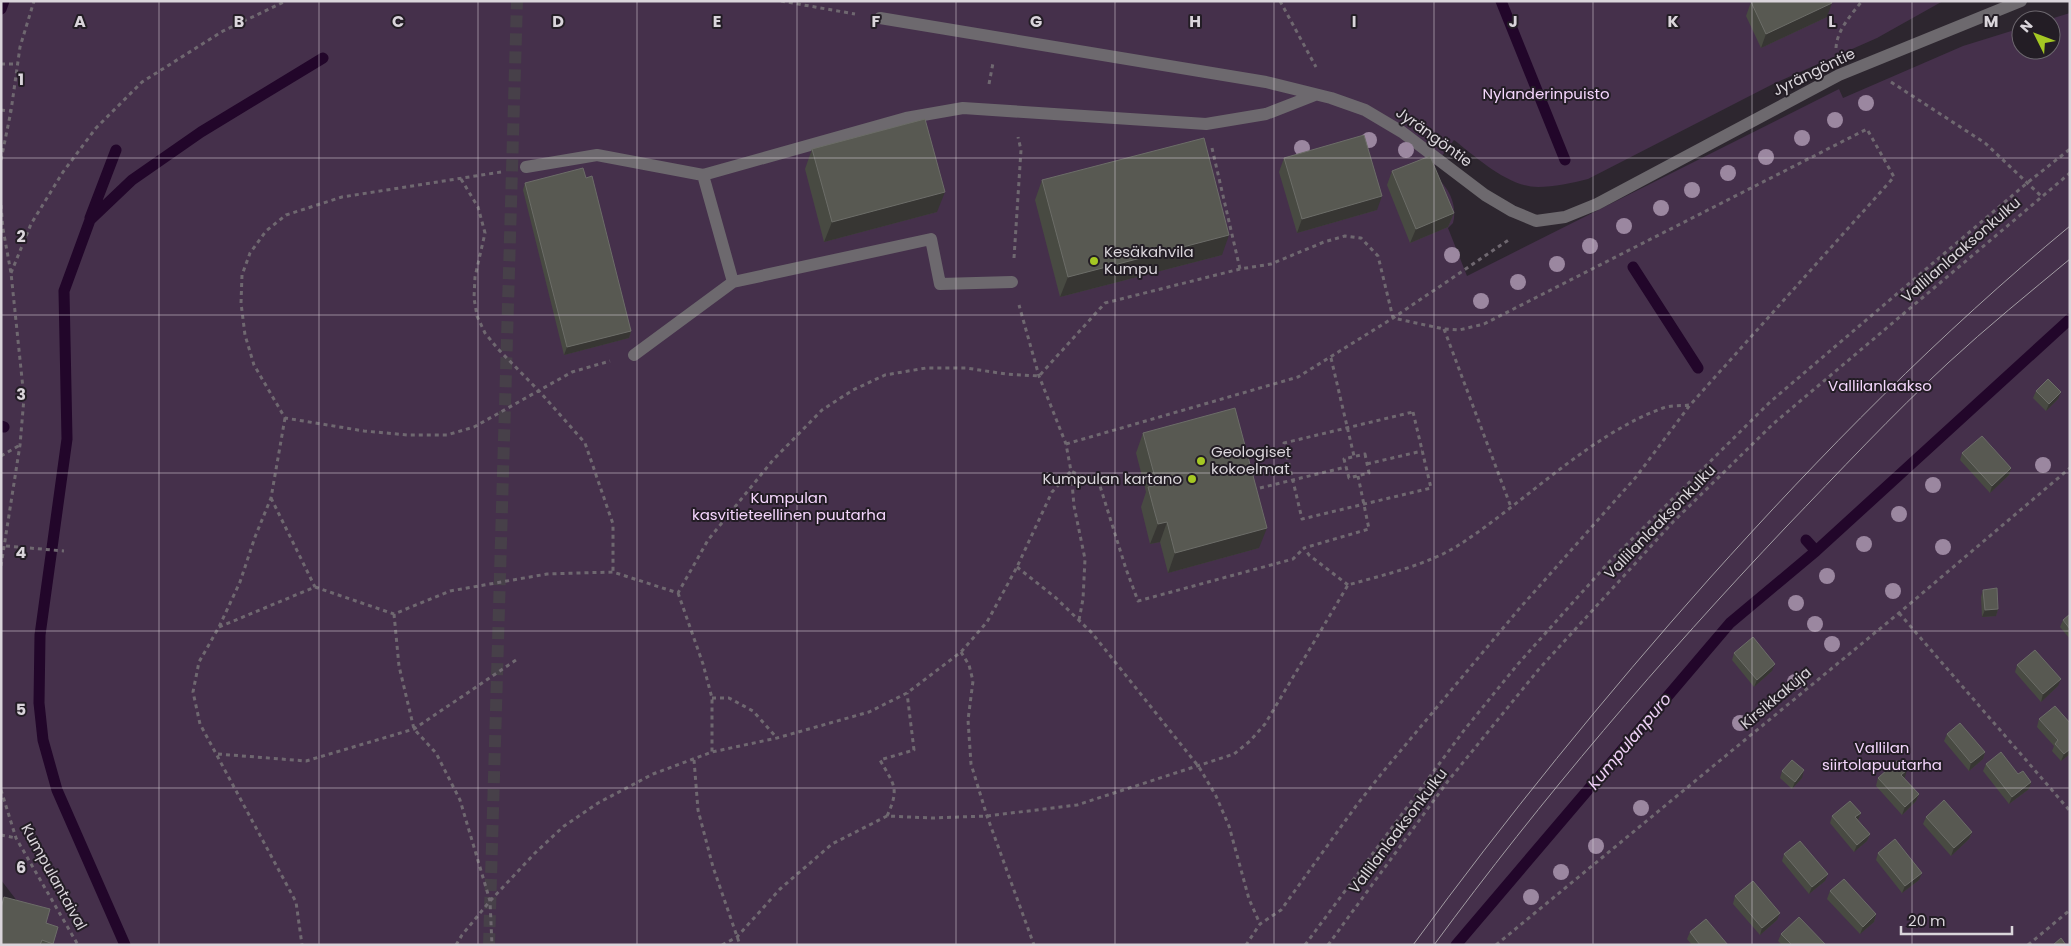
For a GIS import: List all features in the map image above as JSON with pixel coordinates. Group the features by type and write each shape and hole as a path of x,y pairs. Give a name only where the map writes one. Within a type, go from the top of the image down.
{"street":[{"name":"Jyrängöntie","path":"880,18 1266,82 1330,98 1364,110 1402,132 1485,195 1512,211 1536,221 1565,217 1597,204 1839,75 2021,1"},
{"path":"526,167 598,155 703,175 906,118 963,108 1206,124 1266,114 1315,95"},
{"path":"703,175 733,282"},
{"path":"634,354 733,282 931,239 940,284 1012,282"}],"path":[{"path":"1,160 11,110 20,47 34,1"},
{"path":"11,273 31,224 63,172 96,128 142,82 223,32 286,1"},
{"path":"781,1 880,18"},
{"path":"1280,1 1304,42 1330,98"},
{"path":"1836,54 1837,39 1849,17 1862,1"},
{"path":"1,64 18,64"},
{"path":"1864,66 1939,111 1985,143 2041,196"},
{"path":"1,110 11,110"},
{"path":"1206,124 1240,269"},
{"path":"1246,945 1260,924 1281,910 1382,773 1519,609 1636,477 1690,405 1894,177 1867,129 1484,324 1459,330 1444,329 1393,318"},
{"path":"1305,945 1465,729 1518,664 1609,562 1770,402 2027,183 2070,149"},
{"path":"302,945 296,902 200,724 193,692 199,662 219,627 240,582 255,537 271,498 285,418 254,365 245,335 241,303 242,275 250,253 266,231 286,215 342,198 461,180 526,167"},
{"name":"Vallilanlaaksonkulku","path":"1328,945 1448,782 1533,677 1673,522 1773,424 2070,173"},
{"path":"461,180 478,207 485,233 475,277 474,298 478,316 486,333 498,349 539,391 585,443 613,524 613,572"},
{"path":"1,205 2,229 11,273 24,398 20,445 6,546 1,566"},
{"path":"1079,620 1083,599 1085,559 1074,506 1071,471 1066,444 1298,377 1393,318 1536,221"},
{"path":"712,752 712,698 703,664 678,593 708,540 773,460 822,410 853,390 886,375 926,368 966,368 1006,374 1039,376 1105,303 1240,269 1271,264 1324,242 1345,236 1361,238 1378,256 1393,318"},
{"path":"1444,329 1511,507"},
{"path":"285,418 364,431 408,435 447,435 474,427 572,372 634,354"},
{"path":"1331,358 1354,456"},
{"path":"722,945 736,937 780,889 832,844 887,816 932,818 987,816 1077,805 1199,767 1234,754 1250,741 1265,724 1348,585 1442,555 1469,538 1599,443 1631,423 1665,407 1690,405"},
{"path":"1413,412 1422,450 1431,488 1302,519 1284,443 1413,412"},
{"path":"1,456 20,445"},
{"path":"1367,464 1422,450"},
{"path":"1365,454 1367,464 1369,473 1349,478 1344,459 1365,454"},
{"path":"1260,488 1346,467"},
{"name":"Kirsikkakuja","path":"1496,945 1899,613 2070,468"},
{"path":"1071,471 1100,486 1126,569 1138,600 1293,559 1304,548 1369,529 1358,476"},
{"path":"456,945 490,901 535,853 557,833 598,803 653,774 712,752 777,738 869,712 907,693 961,652 987,622 1017,567 1052,492 1071,471"},
{"path":"271,498 315,587"},
{"path":"6,546 64,551"},
{"path":"1304,548 1309,555 1348,585"},
{"path":"1017,567 1056,598 1092,633 1199,767 1216,796 1229,826 1249,899 1260,924"},
{"path":"219,627 315,587 394,614 450,590 547,574 613,572 678,593"},
{"path":"1899,613 2070,811"},
{"path":"394,614 399,666 414,729 436,753 460,800 490,901 492,945"},
{"path":"961,652 969,665 973,681 968,720 971,764 987,816 1034,945"},
{"path":"217,754 306,761 414,729 520,658"},
{"path":"887,816 894,800 894,786 880,760 914,750 907,693"},
{"path":"712,698 729,698 753,711 777,738"},
{"path":"694,760 698,810 712,868 740,945"},
{"name":"Kumpulantaival","path":"1,790 16,838 78,945"},
{"path":"1,835 16,838"},
{"path":"2028,945 2070,910"}],"green space":[{"name":"Kumpulan kasvitieteellinen puutarha","path":"1,1 1943,1 1877,38 1773,84 1588,179 1550,186 1527,186 1504,177 1454,140 1435,165 1426,169 1439,179 1452,199 1454,207 1453,223 1448,228 1467,276 1839,89 1843,98 1963,46 2011,31 2011,60 2061,60 2061,16 2070,13 2070,945 51,945 1,880"}],"building":[{"path":"1831,1 1832,3 1766,34 1751,2"},
{"path":"925,119 945,192 832,222 812,149"},
{"path":"1364,135 1382,196 1302,219 1284,158"},
{"path":"1204,138 1229,235 1068,277 1042,180"},
{"path":"1430,156 1454,213 1416,229 1392,171"},
{"path":"583,168 586,178 592,176 631,331 567,347 525,183"},
{"path":"2048,379 2061,392 2049,404 2036,391"},
{"name":"Kumpulan kartano","path":"1235,408 1267,528 1175,553 1167,522 1158,524 1153,506 1148,487 1157,485 1143,433"},
{"path":"1982,436 2011,468 1992,486 1962,453"},
{"path":"1997,588 1998,609 1985,610 1983,590"},
{"path":"2070,614 2070,629 2063,620"},
{"path":"1753,637 1775,664 1757,680 1734,653"},
{"path":"2035,650 2061,679 2043,694 2017,665"},
{"path":"2055,706 2070,723 2070,749 2064,754 2055,744 2058,740 2039,719"},
{"path":"1960,723 1985,752 1971,763 1947,734"},
{"path":"2001,752 2018,774 2023,771 2031,782 2012,797 1986,764"},
{"path":"1792,760 1804,770 1795,782 1782,771"},
{"path":"1898,760 1907,770 1901,775 1919,794 1905,807 1878,778"},
{"path":"1944,800 1972,832 1954,848 1926,817"},
{"path":"1850,801 1861,813 1855,817 1870,834 1857,845 1832,816"},
{"path":"1895,839 1922,873 1905,886 1878,853"},
{"path":"1800,841 1828,874 1812,887 1784,854"},
{"path":"1844,879 1876,914 1863,927 1830,891"},
{"path":"1753,881 1780,913 1762,928 1735,896"},
{"path":"4,897 50,909 46,923 58,927 53,944 42,940 40,945 1,945 1,908"},
{"path":"1799,917 1826,945 1792,945 1781,934"},
{"path":"1706,919 1728,945 1700,945 1690,932"},
{"path":"2061,938 2066,945 2053,945"}],"waterway":[{"path":"1,9 4,1"},
{"path":"1501,1 1565,160"},
{"path":"125,945 57,790 43,740 39,703 40,635 67,439 64,291 90,220 132,180 201,132 323,58"},
{"path":"90,218 116,150"},
{"path":"1633,267 1698,368"},
{"name":"Kumpulanpuro","path":"1456,945 1730,623 1816,551 2070,319"},
{"path":"1806,540 1816,551"}],"tunnel":[{"path":"489,945 517,1"}],"tram line":[{"path":"1413,945 1520,804 1594,713 1709,579 1838,440 1974,309 2070,226"},
{"path":"1434,945 1560,783 1693,627 1739,577 1886,423 1927,383 1978,336 2070,259"}],"place":[{"name":"Kesäkahvila Kumpu","path":"1094,261"},
{"name":"Geologiset kokoelmat","path":"1201,461"},
{"name":"Kumpulan kartano","path":"1192,479"}],"park label":[{"name":"Nylanderinpuisto","path":"1546,94"},
{"name":"Vallilanlaakso","path":"1880,386"},
{"name":"Vallilan siirtolapuutarha","path":"1882,756"}]}
